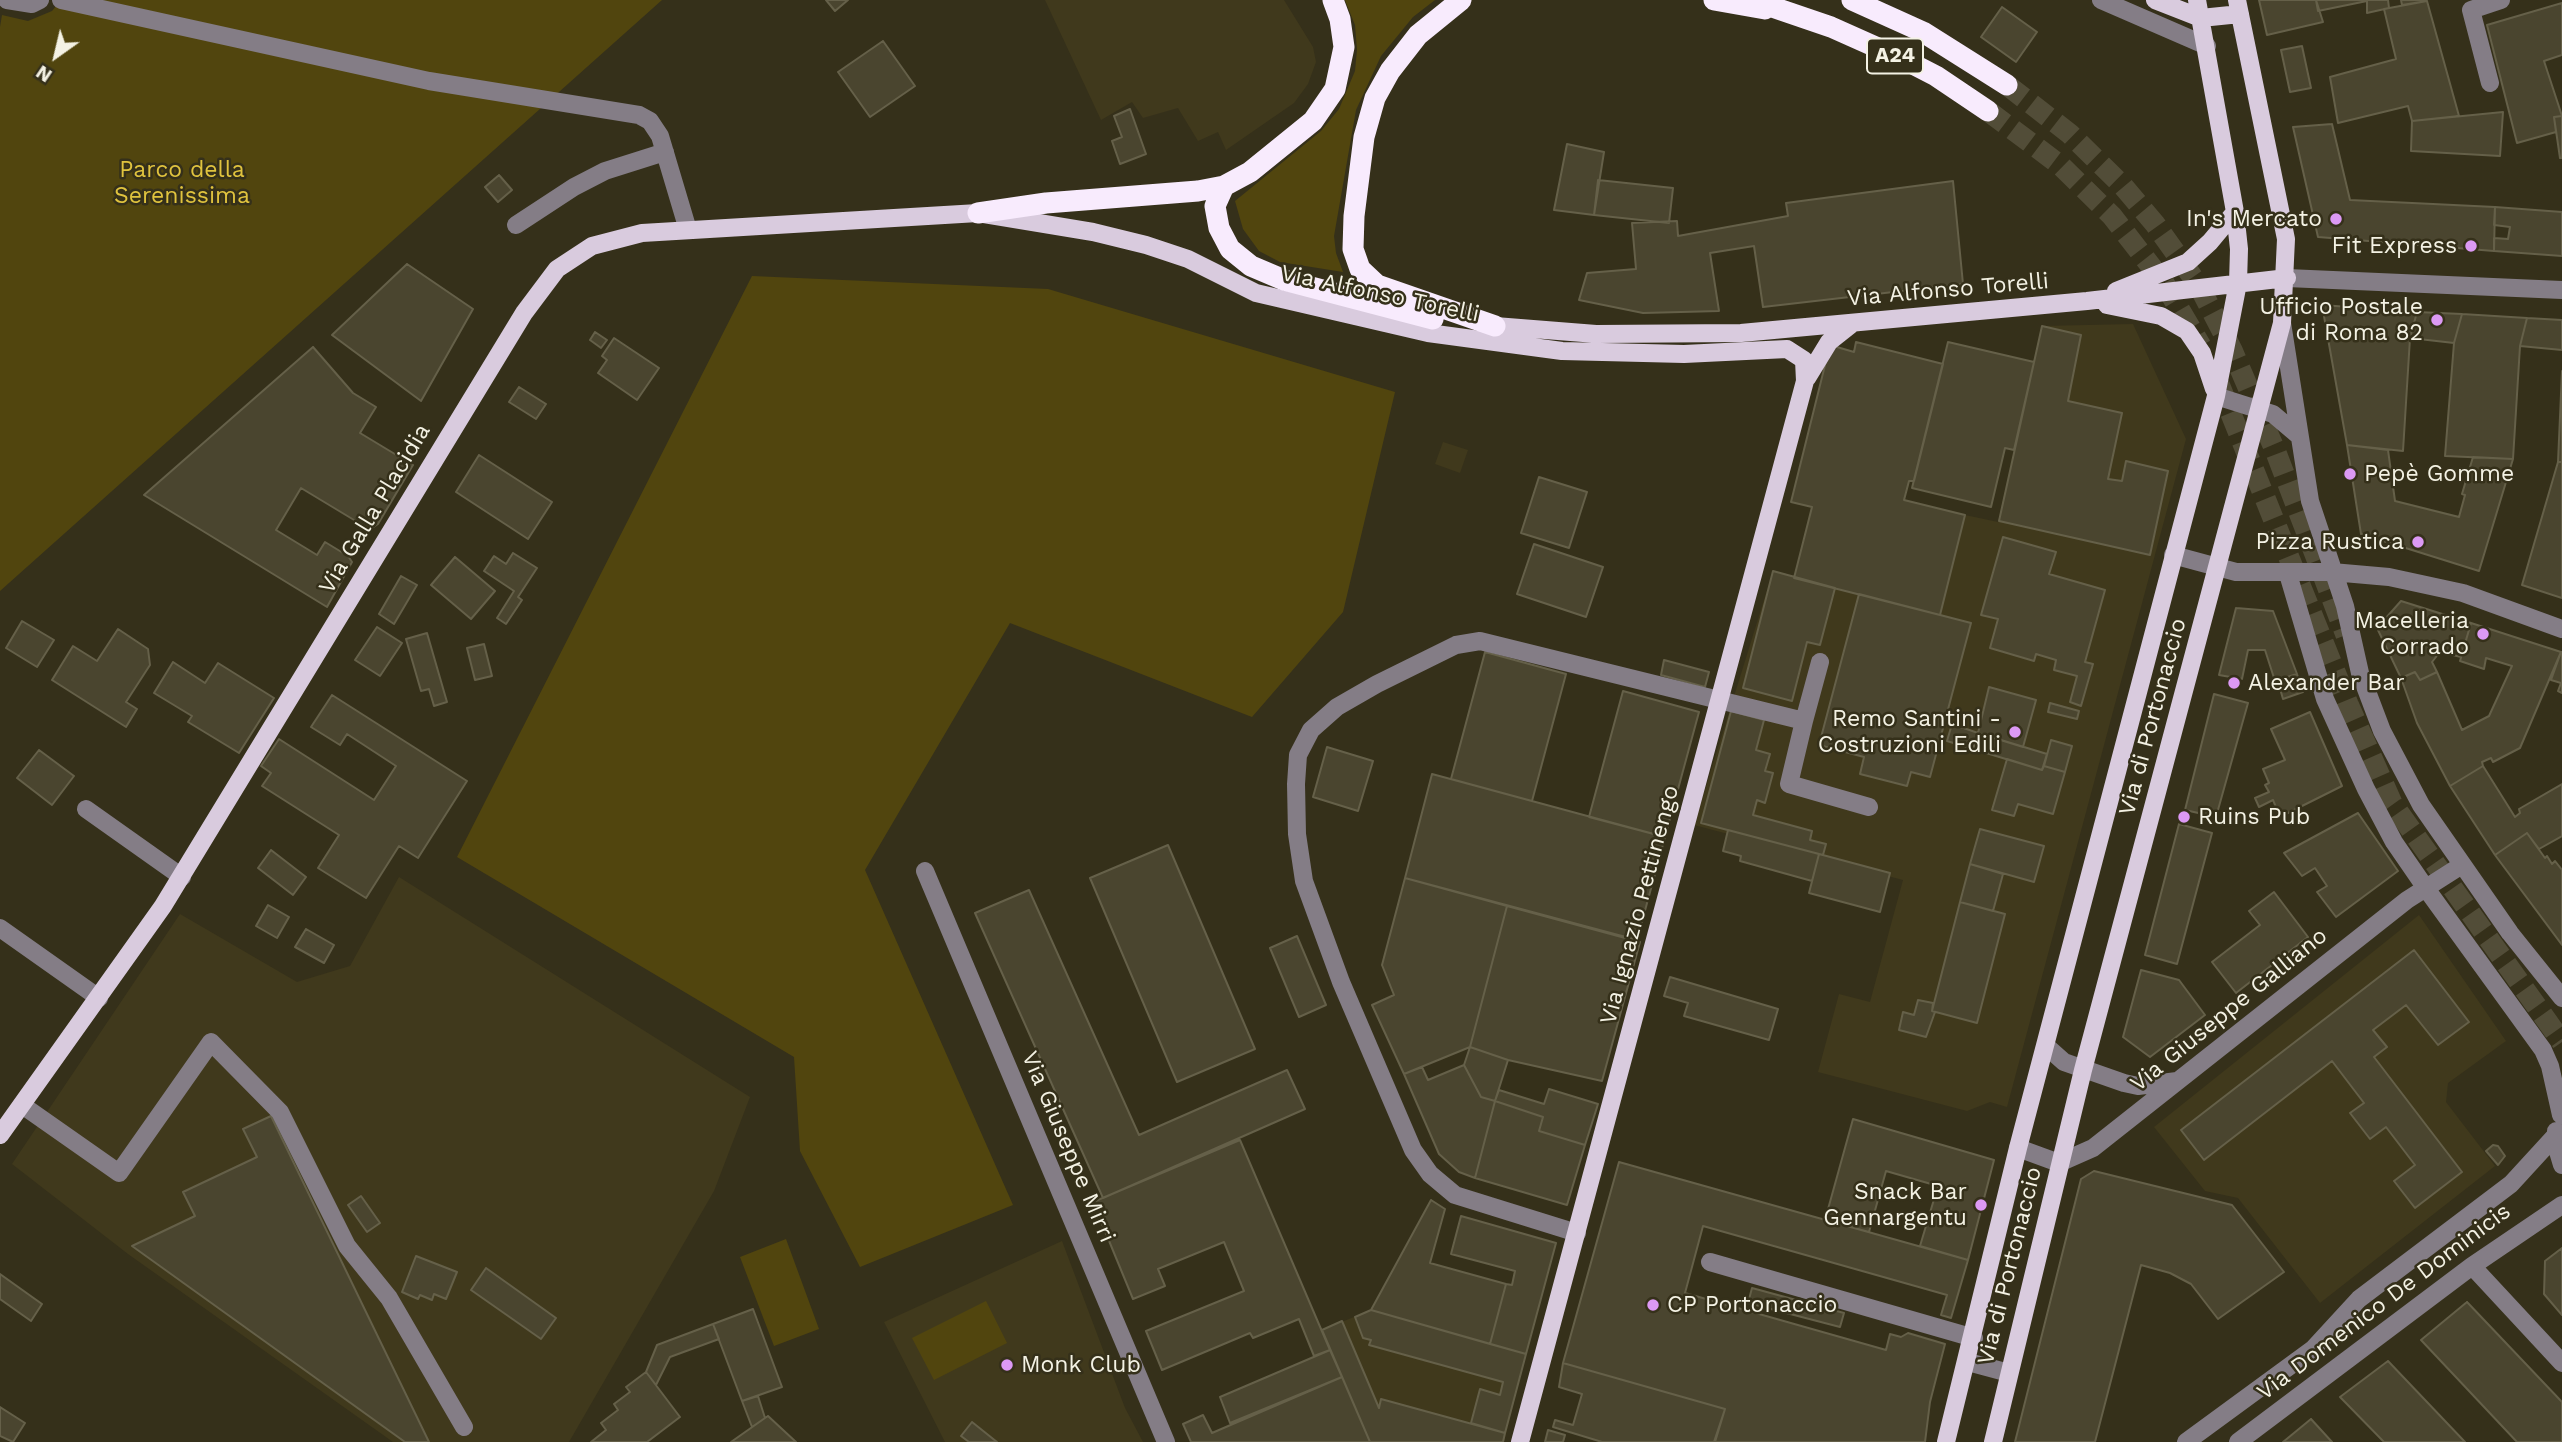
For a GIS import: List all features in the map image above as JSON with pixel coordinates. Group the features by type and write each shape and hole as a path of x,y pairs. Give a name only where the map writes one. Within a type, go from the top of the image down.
{"highway":[{"path":"978,213 1046,203 1153,197 1224,186 1250,172 1301,131 1329,100 1340,76 1344,55 1343,33 1333,0"},
{"path":"1461,0 1418,35 1390,71 1375,98 1363,148 1353,216 1353,249 1360,269 1377,285 1495,326"},
{"path":"1714,0 1795,13"},
{"name":"A24","path":"1752,0 1795,13 1905,60 1936,76 1988,111"},
{"name":"A24","path":"1853,0 1930,36 2007,85"},
{"path":"1224,186 1215,206 1223,239 1241,258 1267,274 1389,309 1438,320 1495,326"}],"main road":[{"path":"2155,0 2201,18 2238,7"},
{"name":"Via di Portonaccio","path":"1946,1442 1974,1338 2018,1148 2216,396 2238,283 2239,249 2235,212 2197,0"},
{"name":"Via di Portonaccio","path":"1993,1442 2083,1070 2282,323 2287,278 2286,239 2238,7"},
{"path":"2087,301 2180,266 2210,242 2235,212"},
{"name":"Via Alfonso Torelli","path":"978,213 1049,223 1146,245 1188,259 1256,293 1428,333 1562,351 1684,354 1784,349 1796,353 1804,360 1805,381"},
{"name":"Via Galla Placidia","path":"0,1135 182,877 449,434 547,280 578,253 610,239 642,233 978,213"},
{"name":"Via Alfonso Torelli","path":"1495,326 1585,334 1656,336 1741,333 2087,301 2287,278"},
{"path":"2087,301 2142,311 2174,321 2196,342 2216,396"},
{"name":"Via Ignazio Pettinengo","path":"1520,1442 1805,381 1829,342 1853,323"}],"street":[{"path":"11,1 32,4 40,0"},
{"path":"61,0 429,81 626,111 650,121 660,136 688,230"},
{"path":"2101,0 2207,46"},
{"path":"2490,83 2471,10 2501,0"},
{"path":"516,225 574,187 605,171 665,152"},
{"path":"2287,278 2562,290"},
{"path":"2282,323 2310,501 2345,606 2360,673 2382,731 2411,789 2462,865 2562,998"},
{"path":"2216,396 2273,414 2299,436"},
{"path":"2173,555 2218,568 2389,577 2463,593 2562,629"},
{"path":"2288,573 2320,685 2337,729 2389,832 2425,887 2543,1050 2550,1066 2561,1113 2555,1136 2562,1164"},
{"path":"1577,1233 1455,1195 1430,1174 1413,1150 1341,982 1304,881 1297,834 1298,755 1311,730 1337,707 1445,650 1480,641 1804,721"},
{"path":"1820,662 1789,784 1869,807"},
{"path":"86,810 182,877"},
{"name":"Via Giuseppe Galliano","path":"2059,1163 2103,1141 2425,887 2462,865"},
{"name":"Via Giuseppe Mirri","path":"925,871 1166,1442"},
{"path":"0,928 99,998"},
{"path":"22,1105 119,1173 211,1042 280,1112 347,1246 389,1298 464,1427"},
{"path":"2046,1046 2054,1056 2083,1070 2138,1086 2177,1081"},
{"name":"Via Domenico De Dominicis","path":"2186,1442 2313,1349 2358,1299 2511,1184 2555,1136"},
{"path":"2018,1148 2059,1163"},
{"name":"Via Domenico De Dominicis","path":"2238,1442 2472,1266 2562,1205"},
{"path":"1710,1262 1974,1338"},
{"path":"2472,1266 2562,1363"},
{"path":"1968,1362 2009,1373"}],"shaded area":[{"path":"1045,0 1284,0 1313,47 1316,62 1308,84 1294,103 1226,150 1218,132 1198,141 1178,108 1143,118 1132,102 1101,120"},
{"path":"2133,324 2186,439 2007,1107 1990,1102 1967,1111 1818,1072 1839,994 1870,1002 1903,880 1694,825 1773,571 1940,615 1965,515 1998,522 2042,326"},
{"path":"1443,442 1468,450 1460,473 1435,464"},
{"path":"399,877 750,1097 714,1191 569,1442 393,1442 128,1254 12,1164 180,914 297,982 350,966"},
{"path":"2419,915 2506,1041 2448,1083 2446,1102 2495,1166 2320,1303 2238,1198 2205,1191 2154,1127"},
{"name":"Monk Club","path":"1062,1241 1125,1408 1143,1442 945,1442 884,1322"},
{"path":"1371,1310 1526,1354 1504,1442 1370,1442 1322,1330"}],"green space":[{"name":"Parco della Serenissima","path":"61,0 662,0 0,591 0,27 2,15 28,21 52,11"},
{"path":"1345,0 1435,0 1413,17 1381,56 1356,110 1334,236 1336,253 1343,272 1280,262 1259,251 1243,229 1235,201 1321,131 1339,109 1355,71 1357,50 1355,25"},
{"path":"752,276 1048,289 1395,392 1343,612 1252,717 1010,623 865,870 1013,1205 860,1267 800,1151 794,1057 457,857"},
{"path":"786,1239 819,1329 774,1346 740,1257"},
{"path":"986,1301 1007,1343 934,1380 912,1338"}],"building":[{"path":"826,0 848,0 835,11"},
{"path":"2259,0 2316,0 2323,22 2267,35"},
{"path":"2316,0 2367,0 2367,1 2318,11"},
{"path":"2367,0 2388,0 2389,8 2367,13"},
{"path":"2401,0 2426,0 2427,1 2402,5"},
{"path":"2427,1 2459,116 2412,121 2408,106 2338,123 2330,77 2396,59 2384,9"},
{"path":"2562,3 2562,55 2544,61 2562,116 2554,117 2556,132 2517,143 2487,25"},
{"path":"2002,7 2037,32 2016,62 1981,37"},
{"path":"883,41 915,86 870,117 838,72"},
{"path":"2302,46 2311,88 2290,92 2281,50"},
{"path":"1130,109 1146,154 1120,164 1112,141 1122,137 1114,116"},
{"path":"2503,112 2500,156 2411,151 2412,121"},
{"path":"2562,116 2562,158 2560,158 2554,117"},
{"path":"2332,124 2350,200 2495,207 2494,251 2318,237 2293,127"},
{"path":"1567,144 1604,152 1594,215 1554,210"},
{"path":"499,175 512,190 498,202 485,187"},
{"path":"1598,180 1673,188 1669,223 1594,215"},
{"path":"1953,181 1963,284 1763,307 1754,246 1710,253 1719,311 1643,313 1579,300 1587,273 1636,269 1632,223 1677,221 1678,236 1788,216 1786,203"},
{"path":"2495,207 2562,212 2562,256 2494,251 2494,238 2508,239 2510,227 2494,225"},
{"path":"407,264 473,309 421,401 332,335"},
{"path":"2322,305 2417,312 2410,338 2403,451 2347,445"},
{"path":"2417,312 2462,314 2454,343 2410,338"},
{"path":"2462,314 2527,318 2520,346 2513,459 2445,456 2454,343"},
{"path":"2527,318 2562,320 2562,350 2520,346"},
{"path":"2042,326 2081,335 2068,401 2122,413 2108,479 2122,481 2126,461 2168,471 2150,555 1999,521"},
{"path":"595,332 607,340 601,348 590,340"},
{"path":"614,338 659,368 637,400 598,373 607,360 602,356"},
{"path":"1856,342 1943,364 1914,481 1909,481 1904,500 1965,515 1940,615 1794,578 1812,507 1791,502 1830,345 1854,352"},
{"path":"1948,342 2034,362 2014,450 2005,448 1991,507 1912,488"},
{"path":"313,347 353,393 376,407 360,433 413,465 378,524 372,528 364,526 301,488 276,530 317,555 325,542 348,556 352,562 327,607 144,495"},
{"path":"2562,371 2562,462 2558,462"},
{"path":"519,387 546,404 536,419 509,402"},
{"path":"2347,445 2388,450 2395,501 2459,517 2465,495 2462,494 2473,457 2513,459 2479,571 2361,534"},
{"path":"479,455 552,502 528,539 456,492"},
{"path":"2558,462 2562,462 2562,598 2522,585"},
{"path":"1539,477 1587,492 1569,548 1521,533"},
{"path":"2003,537 2056,552 2049,574 2105,590 2085,662 2093,664 2081,706 2070,702 2077,676 2054,670 2056,660 2036,654 2034,661 1990,648 1998,619 1981,615"},
{"path":"1534,544 1603,567 1586,617 1517,594"},
{"path":"513,553 537,568 518,597 522,600 506,624 497,618 514,591 484,571 494,556 506,564"},
{"path":"455,557 495,591 471,619 431,585"},
{"path":"1773,571 1835,588 1820,645 1807,642 1792,701 1743,688"},
{"path":"401,576 417,585 394,624 379,614"},
{"path":"1859,594 1971,623 1930,777 1911,772 1907,786 1860,774 1864,757 1819,745"},
{"path":"2401,601 2471,623 2461,657 2440,652 2432,662 2437,672 2420,680 2415,672 2401,678 2377,628"},
{"path":"2236,608 2273,611 2297,674 2275,681 2265,650 2248,650 2242,679 2219,675"},
{"path":"22,621 54,640 37,667 6,648"},
{"path":"2471,623 2561,652 2520,748 2493,762 2491,758 2482,762 2483,766 2450,786 2417,723 2401,678 2415,672 2420,680 2437,672 2462,730 2489,716 2512,666 2486,658 2484,669 2460,661"},
{"path":"377,627 402,643 380,676 355,660"},
{"path":"118,629 148,649 150,665 126,702 137,709 126,727 52,680 73,646 97,661"},
{"path":"427,633 447,702 434,706 429,689 421,691 406,639"},
{"path":"484,644 492,676 475,680 467,648"},
{"path":"1485,652 1566,674 1532,801 1451,779"},
{"path":"2561,652 2562,693 2558,691 2561,683 2551,680"},
{"path":"1664,660 1709,672 1705,687 1661,675"},
{"path":"173,662 205,683 218,663 274,698 239,753 188,722 192,716 154,693"},
{"path":"2297,674 2303,692 2283,699 2279,685 2287,683 2284,678"},
{"path":"1989,687 2036,700 2023,747 1978,733"},
{"path":"1623,691 1699,712 1665,837 1589,817"},
{"path":"2214,694 2248,703 2216,817 2185,810"},
{"path":"332,695 467,781 418,858 399,846 366,898 318,868 339,835 262,786 271,773 261,766 279,739 374,800 396,766 347,734 340,745 311,727"},
{"path":"2050,703 2079,711 2077,719 2048,712"},
{"path":"1731,711 1764,720 1756,750 1770,754 1765,771 1773,773 1765,803 1757,800 1753,815 1812,831 1810,840 1826,844 1823,855 1701,823"},
{"path":"2310,712 2342,786 2280,817 2273,800 2259,807 2255,798 2269,792 2265,785 2269,783 2263,769 2285,760 2271,729"},
{"path":"1952,724 1978,733 1973,749 1947,741"},
{"path":"1978,733 2047,754 2042,770 1973,749"},
{"path":"2051,740 2072,746 2065,772 2044,766"},
{"path":"1327,747 1373,761 1358,811 1313,797"},
{"path":"39,750 74,776 52,805 17,778"},
{"path":"2007,759 2042,770 2044,766 2065,772 2053,814 2018,804 2014,816 1992,810"},
{"path":"2483,766 2515,817 2520,813 2519,809 2562,784 2562,836 2539,849 2527,833 2495,855 2450,786"},
{"path":"1432,774 1665,837 1637,940 1405,878"},
{"path":"2358,813 2398,871 2336,917 2317,892 2327,886 2315,868 2302,876 2284,853"},
{"path":"2179,824 2212,833 2177,964 2145,955"},
{"path":"1980,829 2044,846 2034,882 1970,864"},
{"path":"1728,830 1819,854 1812,881 1740,861 1741,856 1723,851"},
{"path":"2527,833 2545,858 2547,856 2552,864 2555,861 2562,870 2562,945 2495,855"},
{"path":"1168,845 1255,1049 1177,1082 1090,878"},
{"path":"271,850 306,877 293,895 258,868"},
{"path":"1819,854 1890,873 1880,912 1809,893"},
{"path":"1970,864 2003,874 1993,911 1960,902"},
{"path":"1405,878 1507,906 1470,1047 1404,1074 1372,1005 1394,995 1382,965"},
{"path":"1029,890 1139,1135 1287,1070 1305,1109 1103,1198 975,913"},
{"path":"2274,892 2308,937 2236,993 2212,962 2260,925 2249,911"},
{"path":"1960,902 2005,914 1977,1023 1932,1011"},
{"path":"268,905 289,917 277,938 256,926"},
{"path":"1507,906 1640,942 1602,1081 1508,1060 1470,1047"},
{"path":"306,929 334,945 324,963 295,947"},
{"path":"1297,936 1326,1005 1299,1017 1270,948"},
{"path":"2414,950 2469,1022 2438,1045 2406,1005 2373,1030 2387,1047 2374,1057 2462,1172 2415,1208 2394,1181 2415,1165 2386,1127 2370,1139 2350,1113 2364,1103 2332,1061 2204,1160 2181,1130"},
{"path":"2141,970 2179,980 2205,1015 2150,1057 2123,1037"},
{"path":"1670,977 1778,1009 1769,1040 1684,1016 1688,1003 1664,996"},
{"path":"1918,1000 1933,1003 1932,1011 1935,1012 1926,1037 1899,1030 1903,1012 1914,1015"},
{"path":"1470,1047 1508,1060 1495,1101 1481,1097 1464,1065"},
{"path":"1464,1065 1481,1097 1495,1101 1475,1178 1459,1172 1439,1154 1404,1074 1422,1067 1428,1080"},
{"path":"1549,1089 1598,1104 1585,1145 1539,1131 1543,1117 1495,1101 1499,1090 1544,1104"},
{"path":"1495,1101 1543,1117 1539,1131 1585,1145 1567,1205 1475,1178"},
{"path":"271,1116 429,1442 405,1442 132,1246 195,1216 183,1192 257,1157 243,1129"},
{"path":"1853,1119 1994,1160 1968,1260 1920,1246 1938,1186 1886,1171 1869,1232 1825,1220"},
{"path":"1240,1140 1330,1350 1314,1356 1299,1319 1253,1338 1250,1333 1162,1370 1146,1331 1244,1291 1224,1242 1158,1269 1165,1286 1133,1299 1093,1202"},
{"path":"2493,1145 2498,1146 2505,1156 2498,1165 2486,1151"},
{"name":"CP Portonaccio","path":"1619,1162 1968,1260 1951,1318 1941,1315 1947,1295 1703,1226 1685,1293 1886,1350 1890,1334 1901,1337 1908,1333 1945,1344 1930,1402 1925,1442 1715,1442 1725,1409 1563,1363"},
{"path":"2094,1171 2232,1205 2284,1272 2218,1319 2191,1284 2170,1273 2141,1265 2095,1442 2015,1442 2081,1179"},
{"path":"361,1196 380,1223 367,1232 348,1205"},
{"path":"1431,1200 1445,1209 1430,1263 1506,1284 1490,1344 1371,1310"},
{"path":"1461,1216 1556,1243 1526,1354 1490,1344 1506,1284 1512,1285 1515,1271 1451,1254"},
{"path":"2562,1248 2562,1315 2544,1294 2545,1261"},
{"path":"416,1256 457,1272 446,1299 434,1294 432,1300 420,1295 418,1299 402,1292"},
{"path":"486,1268 556,1318 541,1339 471,1290"},
{"path":"0,1274 42,1304 31,1321 0,1299"},
{"path":"1752,1288 1844,1313 1840,1327 1748,1303"},
{"path":"2467,1302 2562,1402 2562,1442 2517,1442 2421,1340"},
{"path":"753,1309 782,1387 742,1401 713,1324"},
{"path":"1371,1310 1526,1354 1505,1433 1471,1423 1480,1389 1500,1395 1503,1382 1369,1345 1371,1340 1363,1338 1355,1317"},
{"path":"1342,1321 1379,1408 1381,1399 1505,1433 1503,1442 1370,1442 1322,1330"},
{"path":"713,1324 719,1339 670,1357 656,1385 646,1372 657,1345"},
{"path":"1330,1350 1342,1377 1230,1423 1220,1397"},
{"path":"2388,1361 2465,1442 2384,1442 2340,1397"},
{"path":"1563,1363 1725,1409 1714,1442 1602,1442 1553,1427 1555,1420 1573,1425 1582,1394 1559,1387"},
{"path":"646,1372 680,1417 647,1442 591,1442 606,1430 601,1423 618,1410 614,1404 630,1392 626,1387"},
{"path":"1342,1377 1370,1442 1191,1442 1183,1424 1203,1415 1212,1433"},
{"path":"758,1396 765,1418 752,1427 742,1401"},
{"path":"0,1407 25,1423 13,1442 0,1436"},
{"path":"768,1416 796,1442 731,1442 765,1418"},
{"path":"2311,1419 2332,1442 2283,1442"},
{"path":"972,1422 997,1442 969,1442 961,1436"},
{"path":"1548,1430 1565,1435 1563,1442 1545,1442"}],"tunnel":[{"path":"2007,85 2070,134 2123,186 2155,224 2199,286 2232,350 2275,450 2346,635"},
{"path":"1988,111 2060,165 2112,216 2164,283 2201,346"},
{"path":"2219,384 2348,704 2392,803 2562,1042"}],"place":[{"name":"In's Mercato","path":"2336,219"},
{"name":"Fit Express","path":"2471,246"},
{"name":"Ufficio Postale di Roma 82","path":"2437,320"},
{"name":"Pepè Gomme","path":"2350,474"},
{"name":"Pizza Rustica","path":"2418,542"},
{"name":"Macelleria Corrado","path":"2483,634"},
{"name":"Alexander Bar","path":"2234,683"},
{"name":"Remo Santini - Costruzioni Edili","path":"2015,732"},
{"name":"Ruins Pub","path":"2184,817"},
{"name":"Snack Bar Gennargentu","path":"1981,1205"},
{"name":"CP Portonaccio","path":"1653,1305"},
{"name":"Monk Club","path":"1007,1365"}]}
